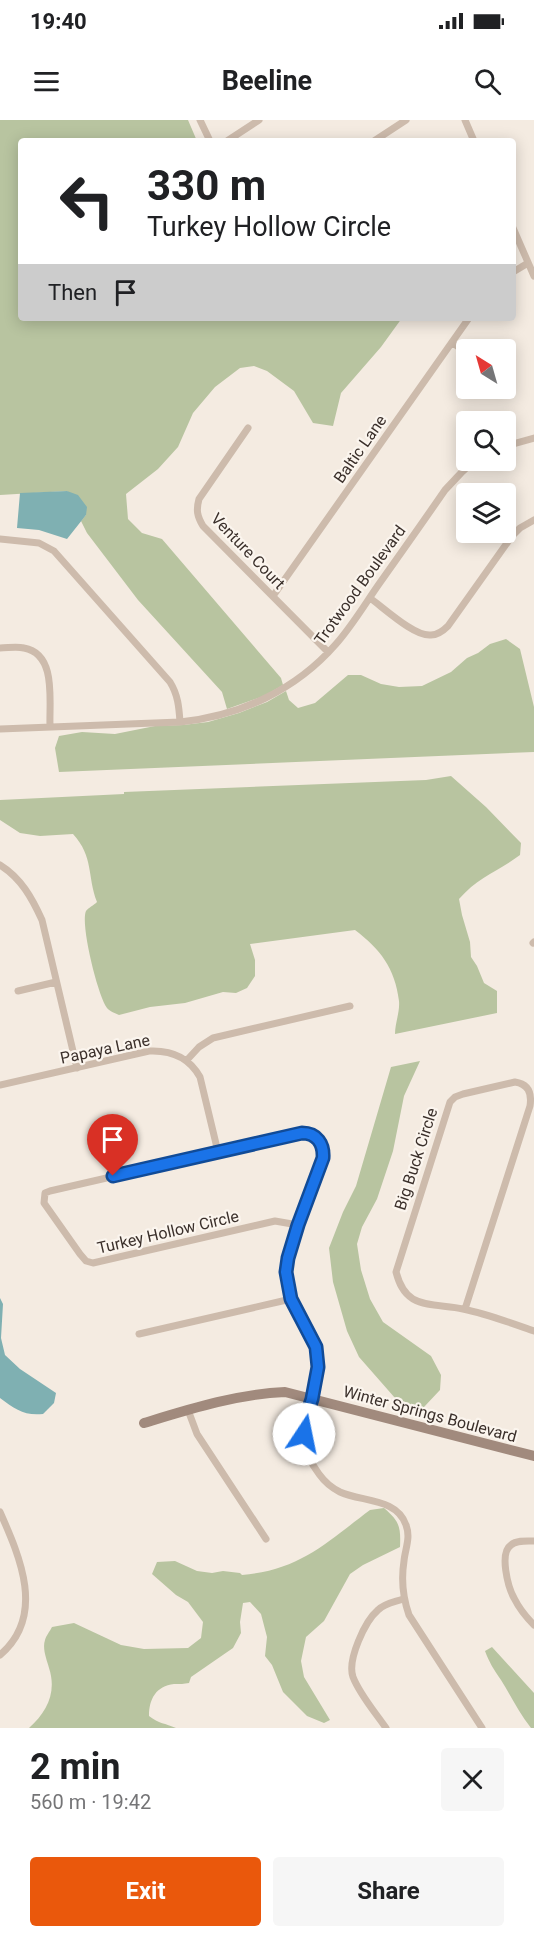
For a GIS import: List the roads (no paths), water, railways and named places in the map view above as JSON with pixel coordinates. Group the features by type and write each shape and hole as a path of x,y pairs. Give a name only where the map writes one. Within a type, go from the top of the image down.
{"street":[{"path":"200,120 209,138"},
{"path":"232,138 259,120"},
{"path":"379,138 406,120"},
{"path":"465,120 473,138"},
{"path":"516,235 534,276"},
{"path":"516,270 528,263"},
{"name":"Baltic Lane","path":"273,596 467,321"},
{"path":"452,342 456,345"},
{"name":"Venture Court","path":"248,428 199,498 196,509 203,526 328,652"},
{"path":"516,443 534,438"},
{"name":"Trotwood Boulevard","path":"0,729 180,722 206,719 266,699 298,679 328,652 370,598 445,490 462,471"},
{"path":"370,598 415,631 432,635 441,632 448,626 512,536 534,520"},
{"path":"0,539 39,543 54,551 170,682 179,704 180,722"},
{"path":"0,648 27,649 43,659 48,671 50,726"},
{"path":"0,864 23,885 42,920 77,1068"},
{"path":"18,991 56,982"},
{"path":"218,1152 200,1077 187,1060 199,1047 213,1038 350,1006"},
{"name":"Papaya Lane","path":"0,1085 149,1051 162,1050 187,1060"},
{"name":"Big Buck Circle","path":"465,1309 531,1106 530,1092 527,1086 520,1083 515,1082 463,1094 450,1102 396,1272 399,1283 410,1297 419,1302 465,1309 534,1331"},
{"name":"Turkey Hollow Circle","path":"302,1133 314,1135 322,1146 323,1158 298,1225 276,1221 93,1263 86,1261 80,1254 44,1203 45,1193 50,1191 218,1152 302,1133"},
{"path":"298,1225 286,1272 291,1299 316,1347 318,1367 305,1421 306,1450 320,1475 338,1491 386,1504 399,1513 406,1524 408,1538 404,1562 403,1599 409,1615 482,1728"},
{"path":"139,1334 291,1299"},
{"name":"Winter Springs Boulevard","path":"144,1423 259,1393 285,1392 534,1456"},
{"path":"188,1410 197,1434 266,1539"},
{"path":"0,1512 23,1572 26,1595 25,1610 17,1635 0,1655"},
{"path":"534,1541 511,1544 506,1549 504,1558 513,1597 525,1616 534,1625"},
{"path":"386,1728 352,1676 352,1657 372,1617 378,1610 403,1599"}],"water":[{"path":"67,491 78,495 87,507 86,515 67,539 39,530 17,528 20,493"},
{"path":"0,1298 3,1304 1,1338 5,1355 20,1369 56,1393 54,1403 43,1414 20,1411 0,1398"}]}
